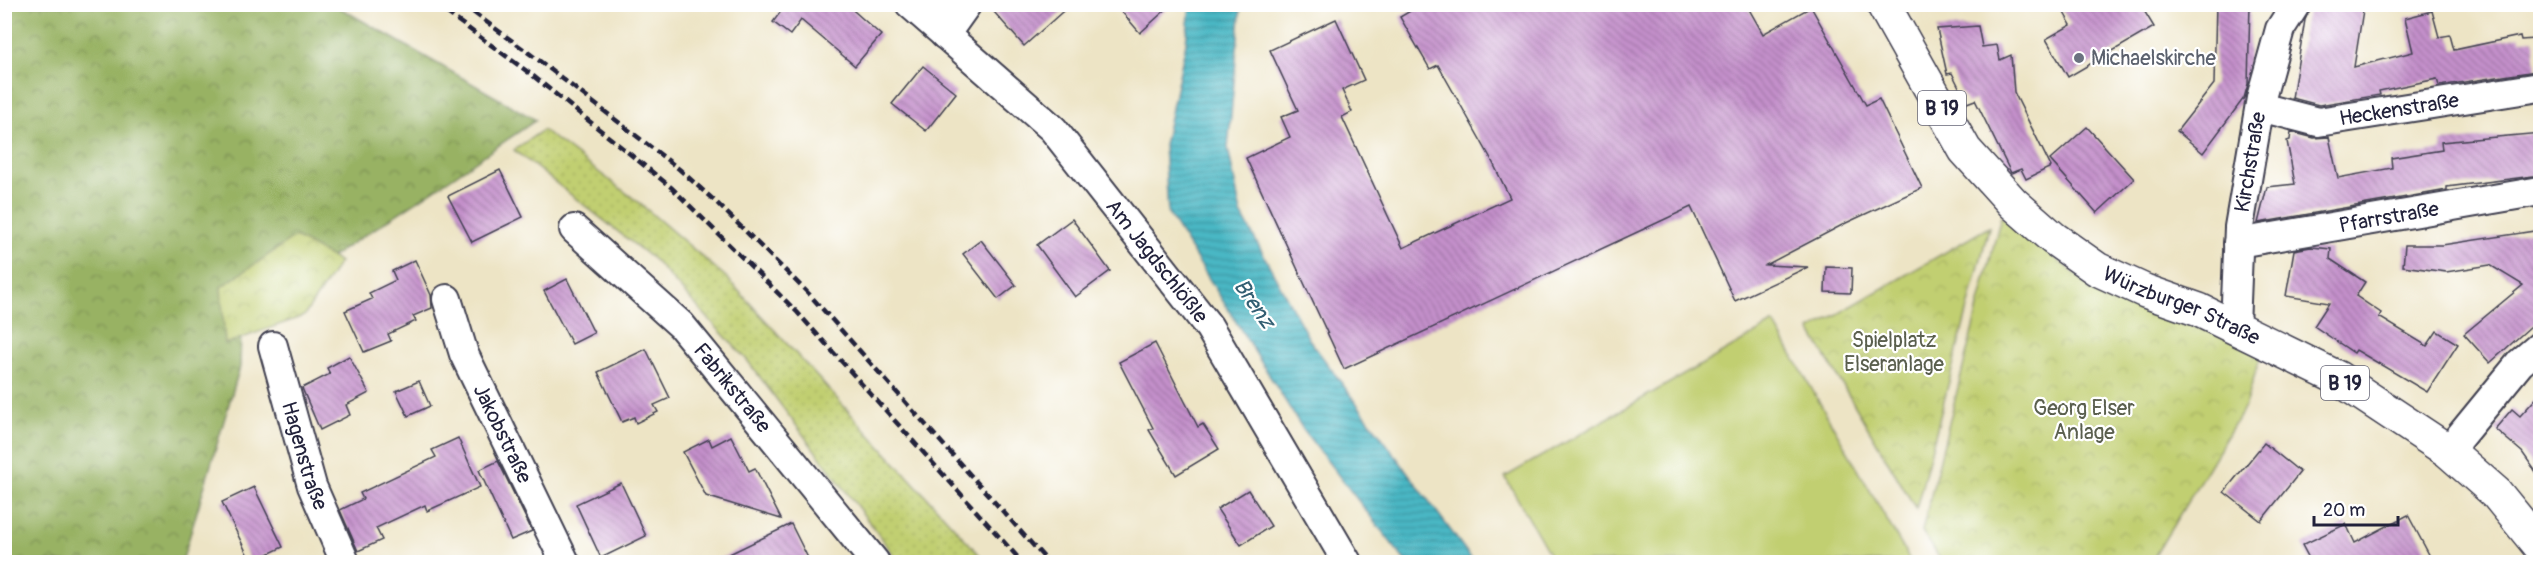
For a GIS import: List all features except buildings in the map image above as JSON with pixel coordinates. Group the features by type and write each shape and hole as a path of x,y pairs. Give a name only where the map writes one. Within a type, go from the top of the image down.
{"main road":[{"name":"Würzburger Straße","path":"1883,4 1965,150 2013,203 2053,238 2097,268 2145,291 2199,310 2338,378 2448,451 2496,493 2541,547"}],"street":[{"name":"Am Jagdschlößle","path":"910,4 1053,129 1209,327 1347,562"},
{"path":"945,35 967,4"},
{"name":"Kirchstraße","path":"2235,327 2238,243 2260,106 2280,29 2296,4"},
{"name":"Heckenstraße","path":"2260,106 2318,122 2541,87"},
{"name":"Pfarrstraße","path":"2238,243 2541,191"},
{"name":"Fabrikstraße","path":"574,229 681,325 875,562"},
{"name":"Jakobstraße","path":"447,299 454,329 464,354 565,562"},
{"name":"Hagenstraße","path":"273,346 312,486 345,562"},
{"path":"2448,451 2520,363 2541,346"}],"green space":[{"path":"4,5 335,5 536,120 293,282 241,327 240,367 182,562 5,562"},
{"path":"543,130 637,201 726,277 986,562 899,562 747,360 654,260 514,150"},
{"name":"Georg Elser Anlage","path":"2001,216 2087,283 2265,343 2244,408 2151,562 1942,562 1922,531"},
{"name":"Spielplatz Elseranlage","path":"1989,227 1916,509 1810,330"},
{"path":"295,237 340,262 304,316 225,344 221,287"},
{"path":"1774,323 1911,562 1554,562 1505,477"}],"water":[{"name":"Brenz","path":"1190,5 1241,5 1228,148 1241,213 1309,339 1474,562 1406,562 1304,431 1168,213 1164,145 1186,43"}],"railway":[{"path":"435,4 532,75 672,188 797,312 1022,562"},
{"path":"462,4 679,169 717,203 809,294 1048,562"}],"place":[{"name":"Michaelskirche","path":"2079,58"}]}
